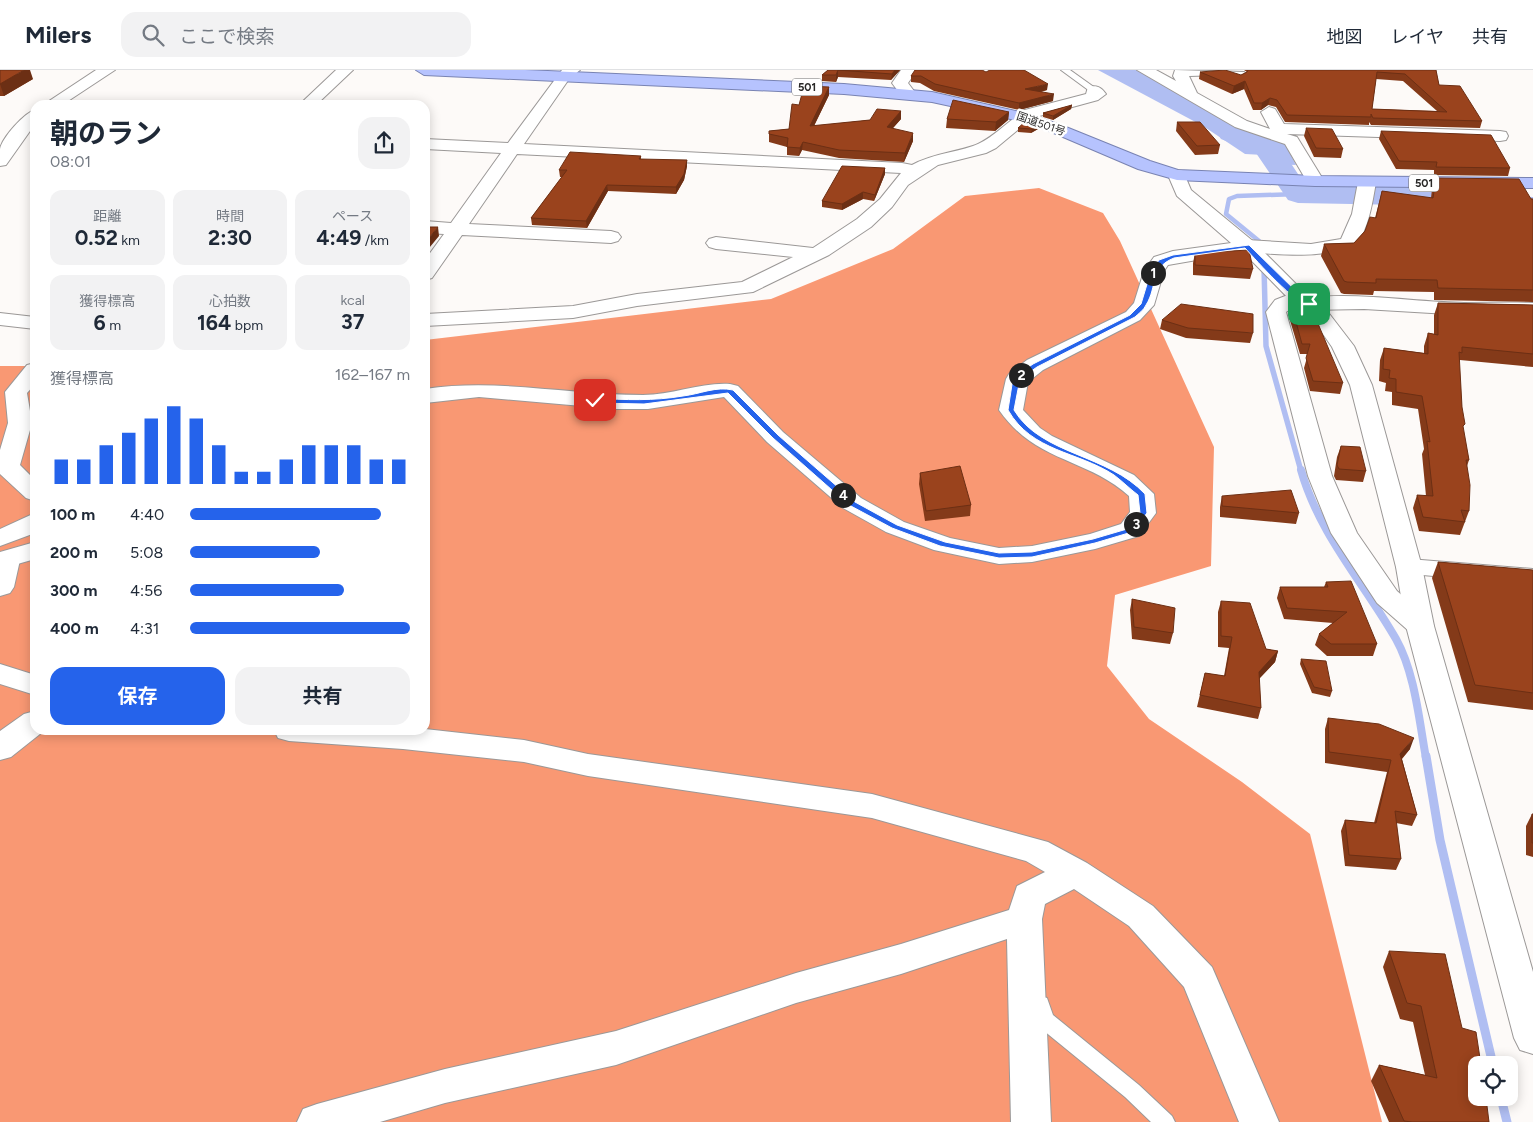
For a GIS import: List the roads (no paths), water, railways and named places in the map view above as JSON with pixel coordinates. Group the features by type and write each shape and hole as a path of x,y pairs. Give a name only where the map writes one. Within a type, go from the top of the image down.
{"highway":[{"name":"国道501号","path":"424,70 568,73 844,89 909,95 976,106 1021,117 1091,142 1144,165 1177,175 1315,181 1365,190 1533,183"}],"street":[{"path":"59,100 107,70"},
{"path":"312,100 345,70"},
{"path":"909,70 900,83 909,95"},
{"path":"1145,70 1241,124 1291,141"},
{"path":"1190,94 1181,76 1182,71 1224,70 1239,75"},
{"path":"430,267 568,73"},
{"path":"430,320 573,312 637,300 746,288 816,254 864,223 886,203 902,181 932,161 980,149 990,144 1021,117 1092,97 1098,94 1094,90"},
{"path":"1268,112 1291,141 1315,181"},
{"path":"0,161 30,123"},
{"path":"1279,128 1500,136"},
{"path":"430,144 902,168 915,171"},
{"path":"1177,175 1183,192 1250,249 1273,261 1343,346 1361,385 1409,567 1420,626 1533,1038"},
{"path":"1273,261 1348,243 1359,223 1365,190"},
{"path":"430,227 611,237"},
{"path":"716,242 816,254"},
{"path":"430,395 473,391 508,391 595,400 644,402 684,398 722,390 730,391 775,436 852,503 886,522 943,544 999,556 1032,554 1095,541 1130,530 1143,513 1141,494 1116,473 1045,443 1019,424 1011,410 1017,378 1035,365 1133,316 1144,305 1154,271 1161,261 1173,257 1250,249"},
{"path":"1420,626 1387,597 1349,541 1320,476 1276,312 1282,304 1304,301 1465,309 1491,307 1533,309"},
{"path":"0,320 30,323"},
{"path":"30,376 16,392 20,423 7,467 30,488"},
{"path":"0,587 2,553 20,531 30,524"},
{"path":"2,553 30,550"},
{"path":"1409,567 1533,577"},
{"path":"0,674 30,683"},
{"path":"0,749 30,726"},
{"path":"360,735 524,751 588,765 872,806 1036,851 1075,872 1141,916 1199,978 1258,1122"},
{"path":"317,1122 445,1086 616,1048 796,988 901,959 1026,908 1075,872"},
{"path":"1026,908 1031,1122"}],"lane":[{"path":"1065,70 1094,90"},
{"path":"1026,908 1038,936 1032,982 1045,1020 1132,1091 1165,1122"}],"water":[{"path":"1098,70 1143,70 1285,143 1296,165 1269,164 1264,155 1245,154 1203,126"}],"waterway":[{"path":"1230,133 1266,147 1298,194 1404,196 1533,206"},
{"path":"1260,247 1259,241 1226,214 1229,199 1237,196 1298,194"},
{"path":"1260,246 1261,251"},
{"path":"1264,267 1266,346 1301,471"},
{"path":"1301,470 1319,516 1396,639 1402,652 1416,697 1426,758"},
{"path":"1426,756 1440,840 1491,1056"},
{"path":"1503,1106 1507,1122"}]}
